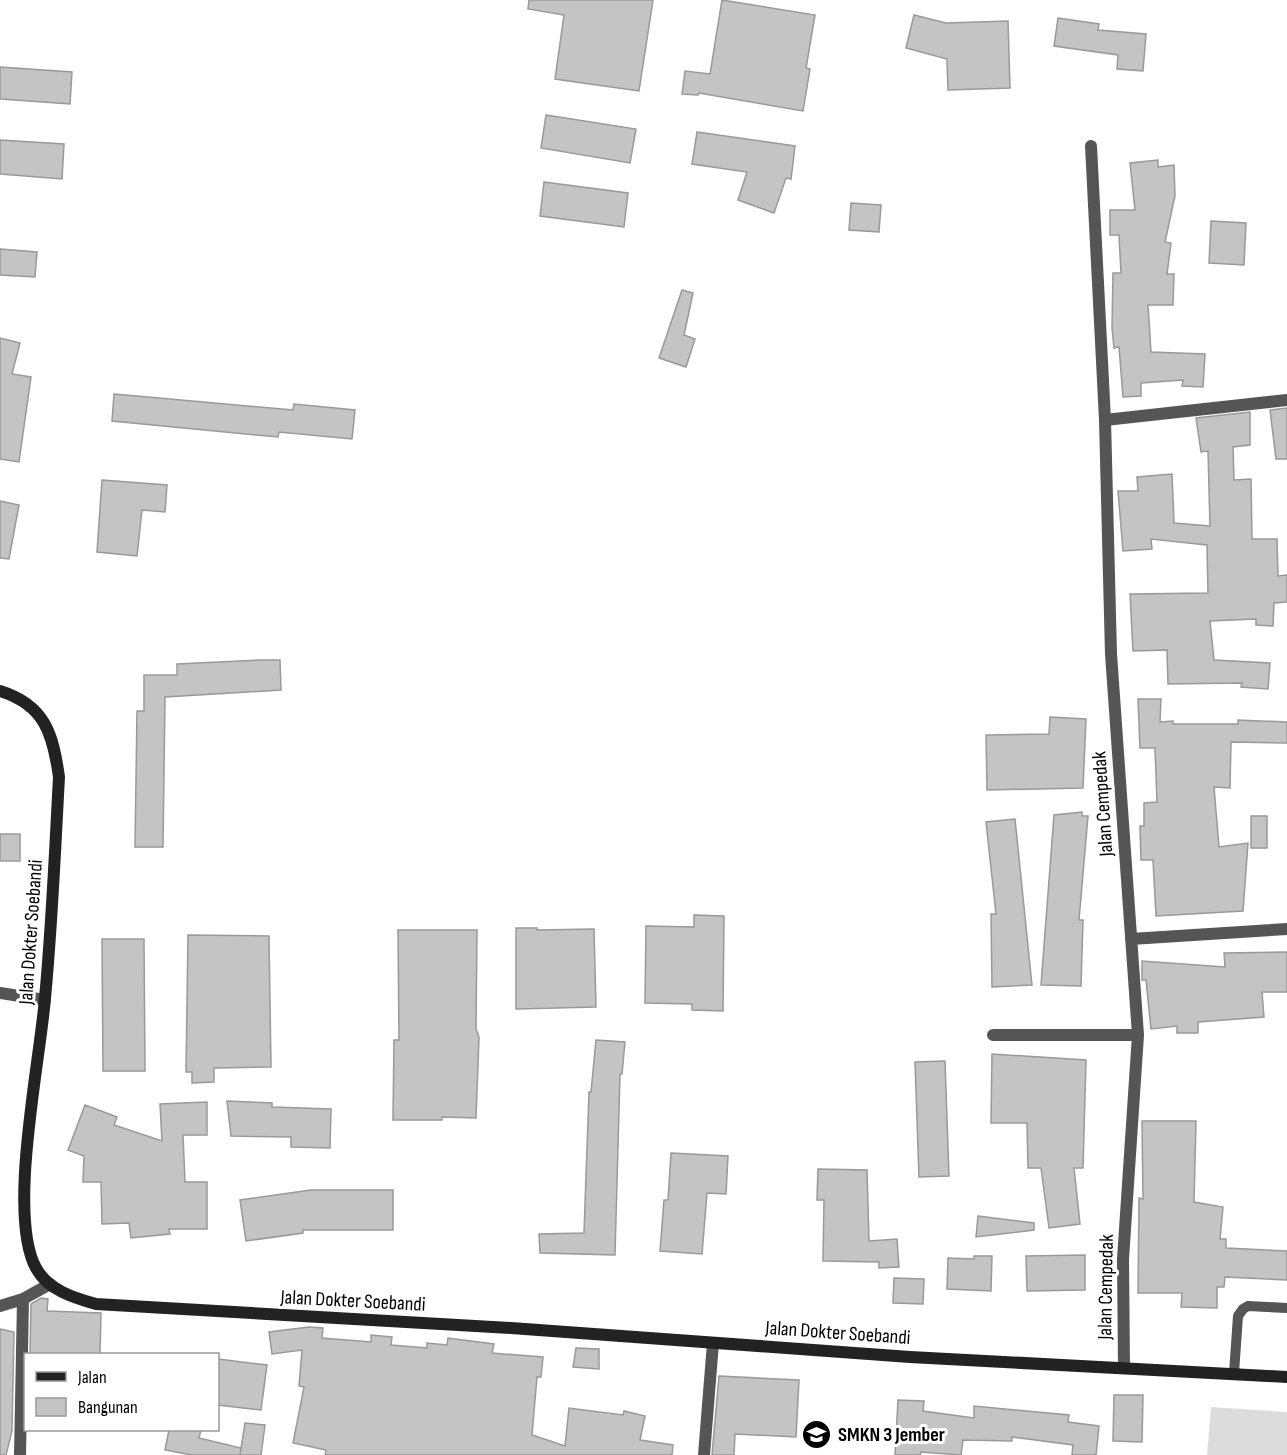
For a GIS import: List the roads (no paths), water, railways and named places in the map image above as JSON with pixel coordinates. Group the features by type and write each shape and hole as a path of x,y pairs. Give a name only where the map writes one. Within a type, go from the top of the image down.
{"main road":[{"name":"Jalan Dokter Soebandi","path":"0,690 20,699 40,715 54,741 60,777 45,1000 33,1093 24,1200 26,1243 36,1269 50,1284 69,1297 96,1304 713,1342 910,1357 1287,1377"}],"street":[{"name":"Jalan Cempedak","path":"1091,146 1105,420 1111,654 1138,1035 1123,1259 1124,1367"},
{"path":"1105,420 1287,400"},
{"path":"1131,939 1287,929"},
{"path":"0,993 45,1000"},
{"path":"993,1035 1138,1035"},
{"path":"0,1306 23,1299 50,1284"},
{"path":"20,1455 23,1299"},
{"path":"704,1455 713,1342"}],"lane":[{"path":"1234,1373 1238,1316 1243,1309 1248,1306 1287,1308"}],"place":[{"name":"SMKN 3 Jember","path":"817,1434"}]}
